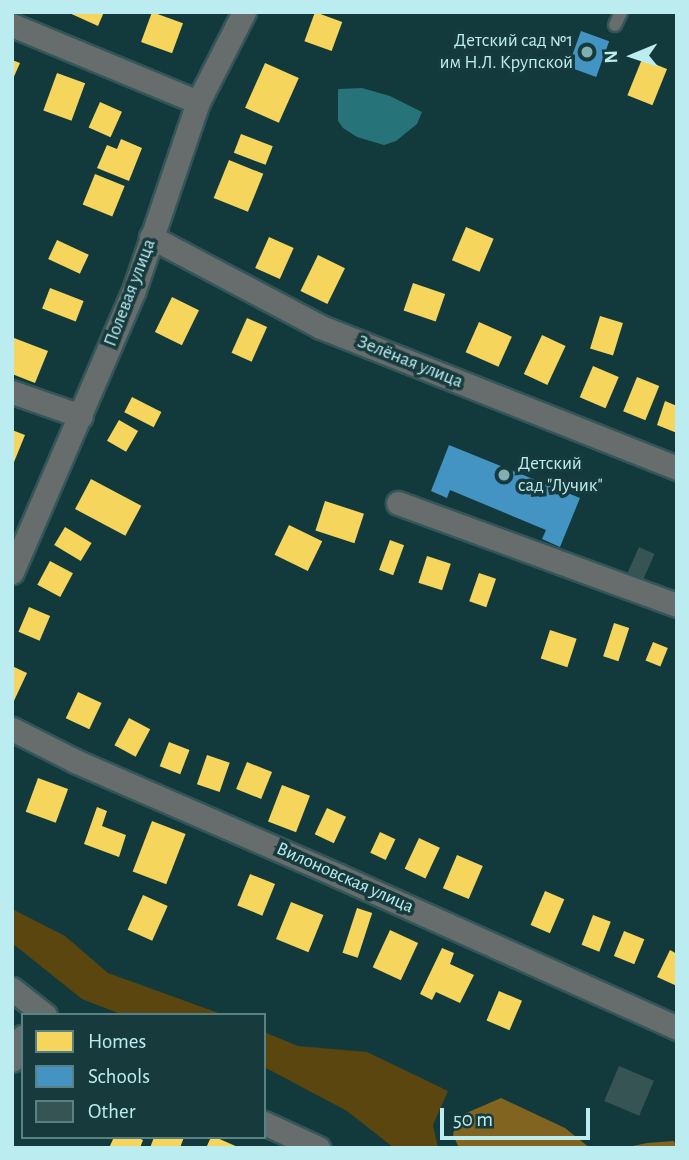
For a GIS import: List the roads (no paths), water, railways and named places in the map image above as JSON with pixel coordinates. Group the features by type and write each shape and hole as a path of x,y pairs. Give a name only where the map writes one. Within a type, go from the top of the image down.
{"street":[{"name":"Полевая улица","path":"12,572 134,290 198,102 244,12"},
{"path":"12,25 198,102"},
{"name":"Зелёная улица","path":"151,237 321,327 677,468"},
{"path":"12,392 81,416"},
{"path":"398,503 677,605"},
{"name":"Вилоновская улица","path":"12,729 75,761 327,870 677,1028"},
{"path":"12,989 38,1012"},
{"path":"12,1060 21,1041"},
{"path":"266,1124 317,1148"}],"water":[{"path":"362,88 390,96 422,112 417,124 396,141 384,145 357,137 343,128 338,121 338,89"}],"place":[{"name":"Детский сад №1 им Н.Л. Крупской","path":"587,52"},
{"name":"Детский сад \"Лучик\"","path":"504,475"}]}
